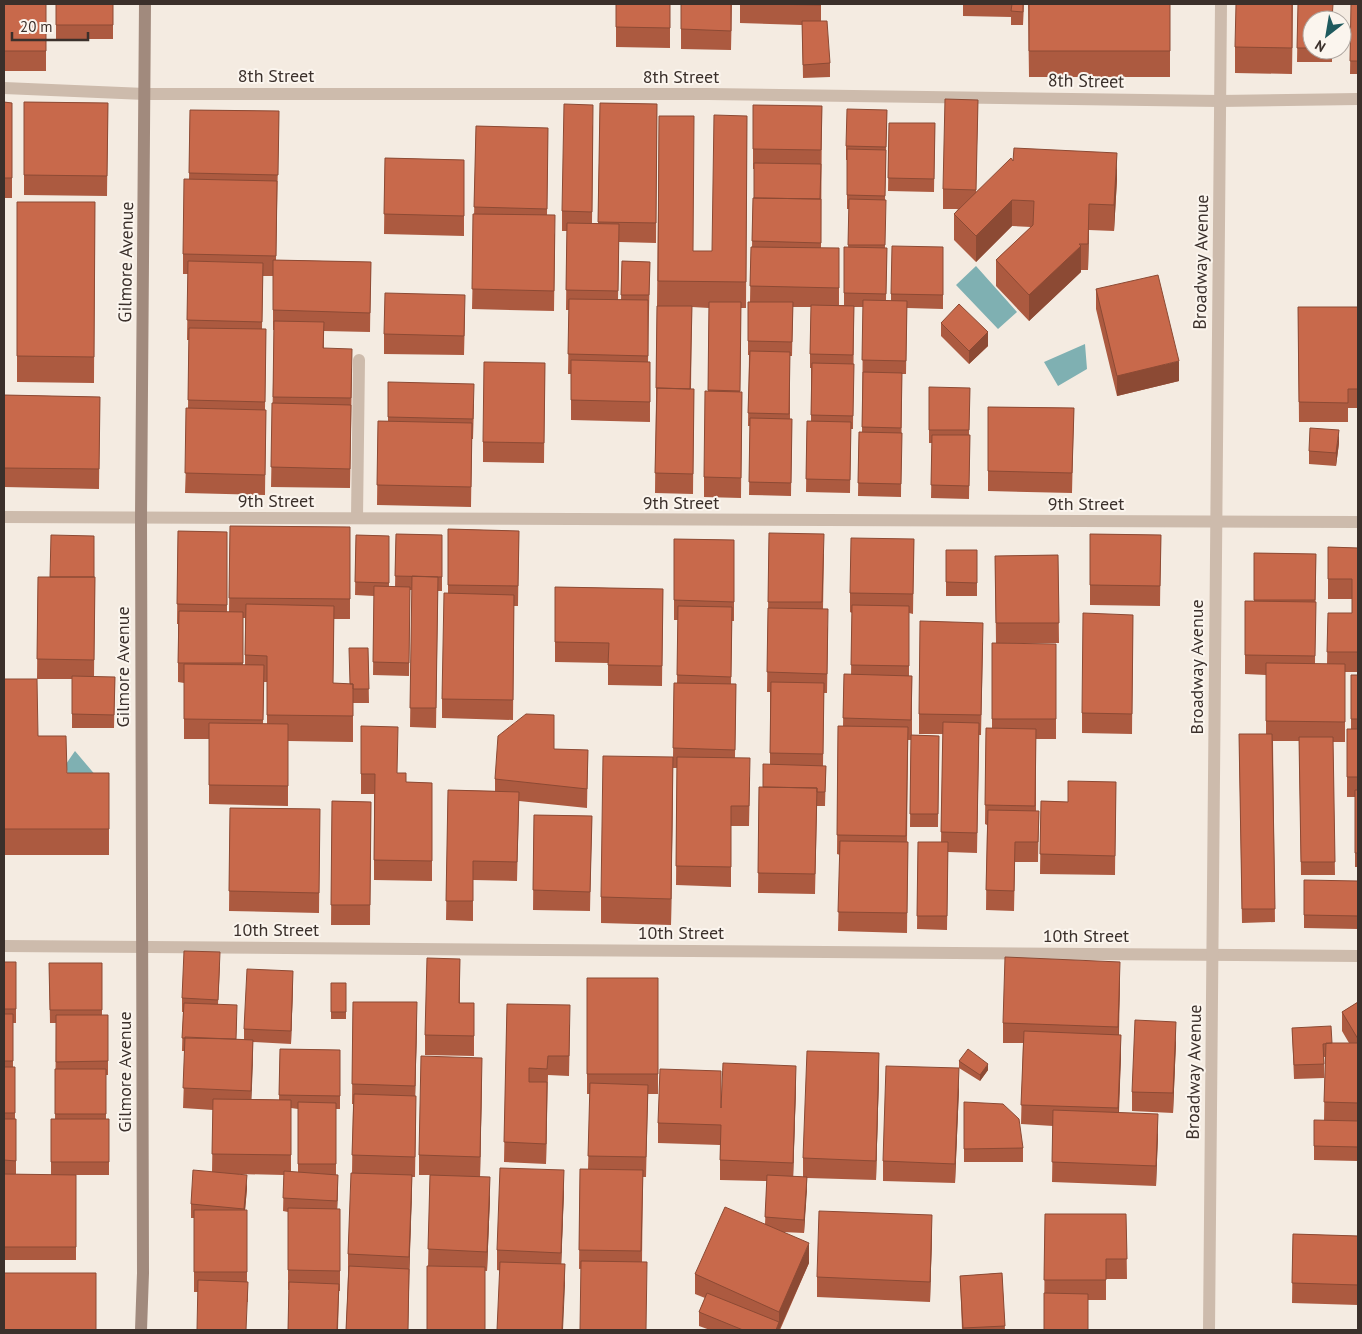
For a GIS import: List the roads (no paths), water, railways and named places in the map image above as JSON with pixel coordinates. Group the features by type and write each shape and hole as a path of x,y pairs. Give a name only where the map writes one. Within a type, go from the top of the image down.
{"main road":[{"name":"Gilmore Avenue","path":"141,1330 143,1273 141,518 145,4"}],"street":[{"name":"Broadway Avenue","path":"1209,1330 1221,4"},
{"name":"8th Street","path":"4,88 145,94 708,94 1220,100 1358,98"},
{"path":"357,518 359,360"},
{"name":"9th Street","path":"4,517 1358,522"},
{"name":"10th Street","path":"4,946 1358,956"}],"water":[{"path":"976,266 1017,312 998,329 956,285"},
{"path":"1085,344 1087,369 1058,386 1044,362"},
{"path":"75,751 108,790 71,790 66,764"}]}
